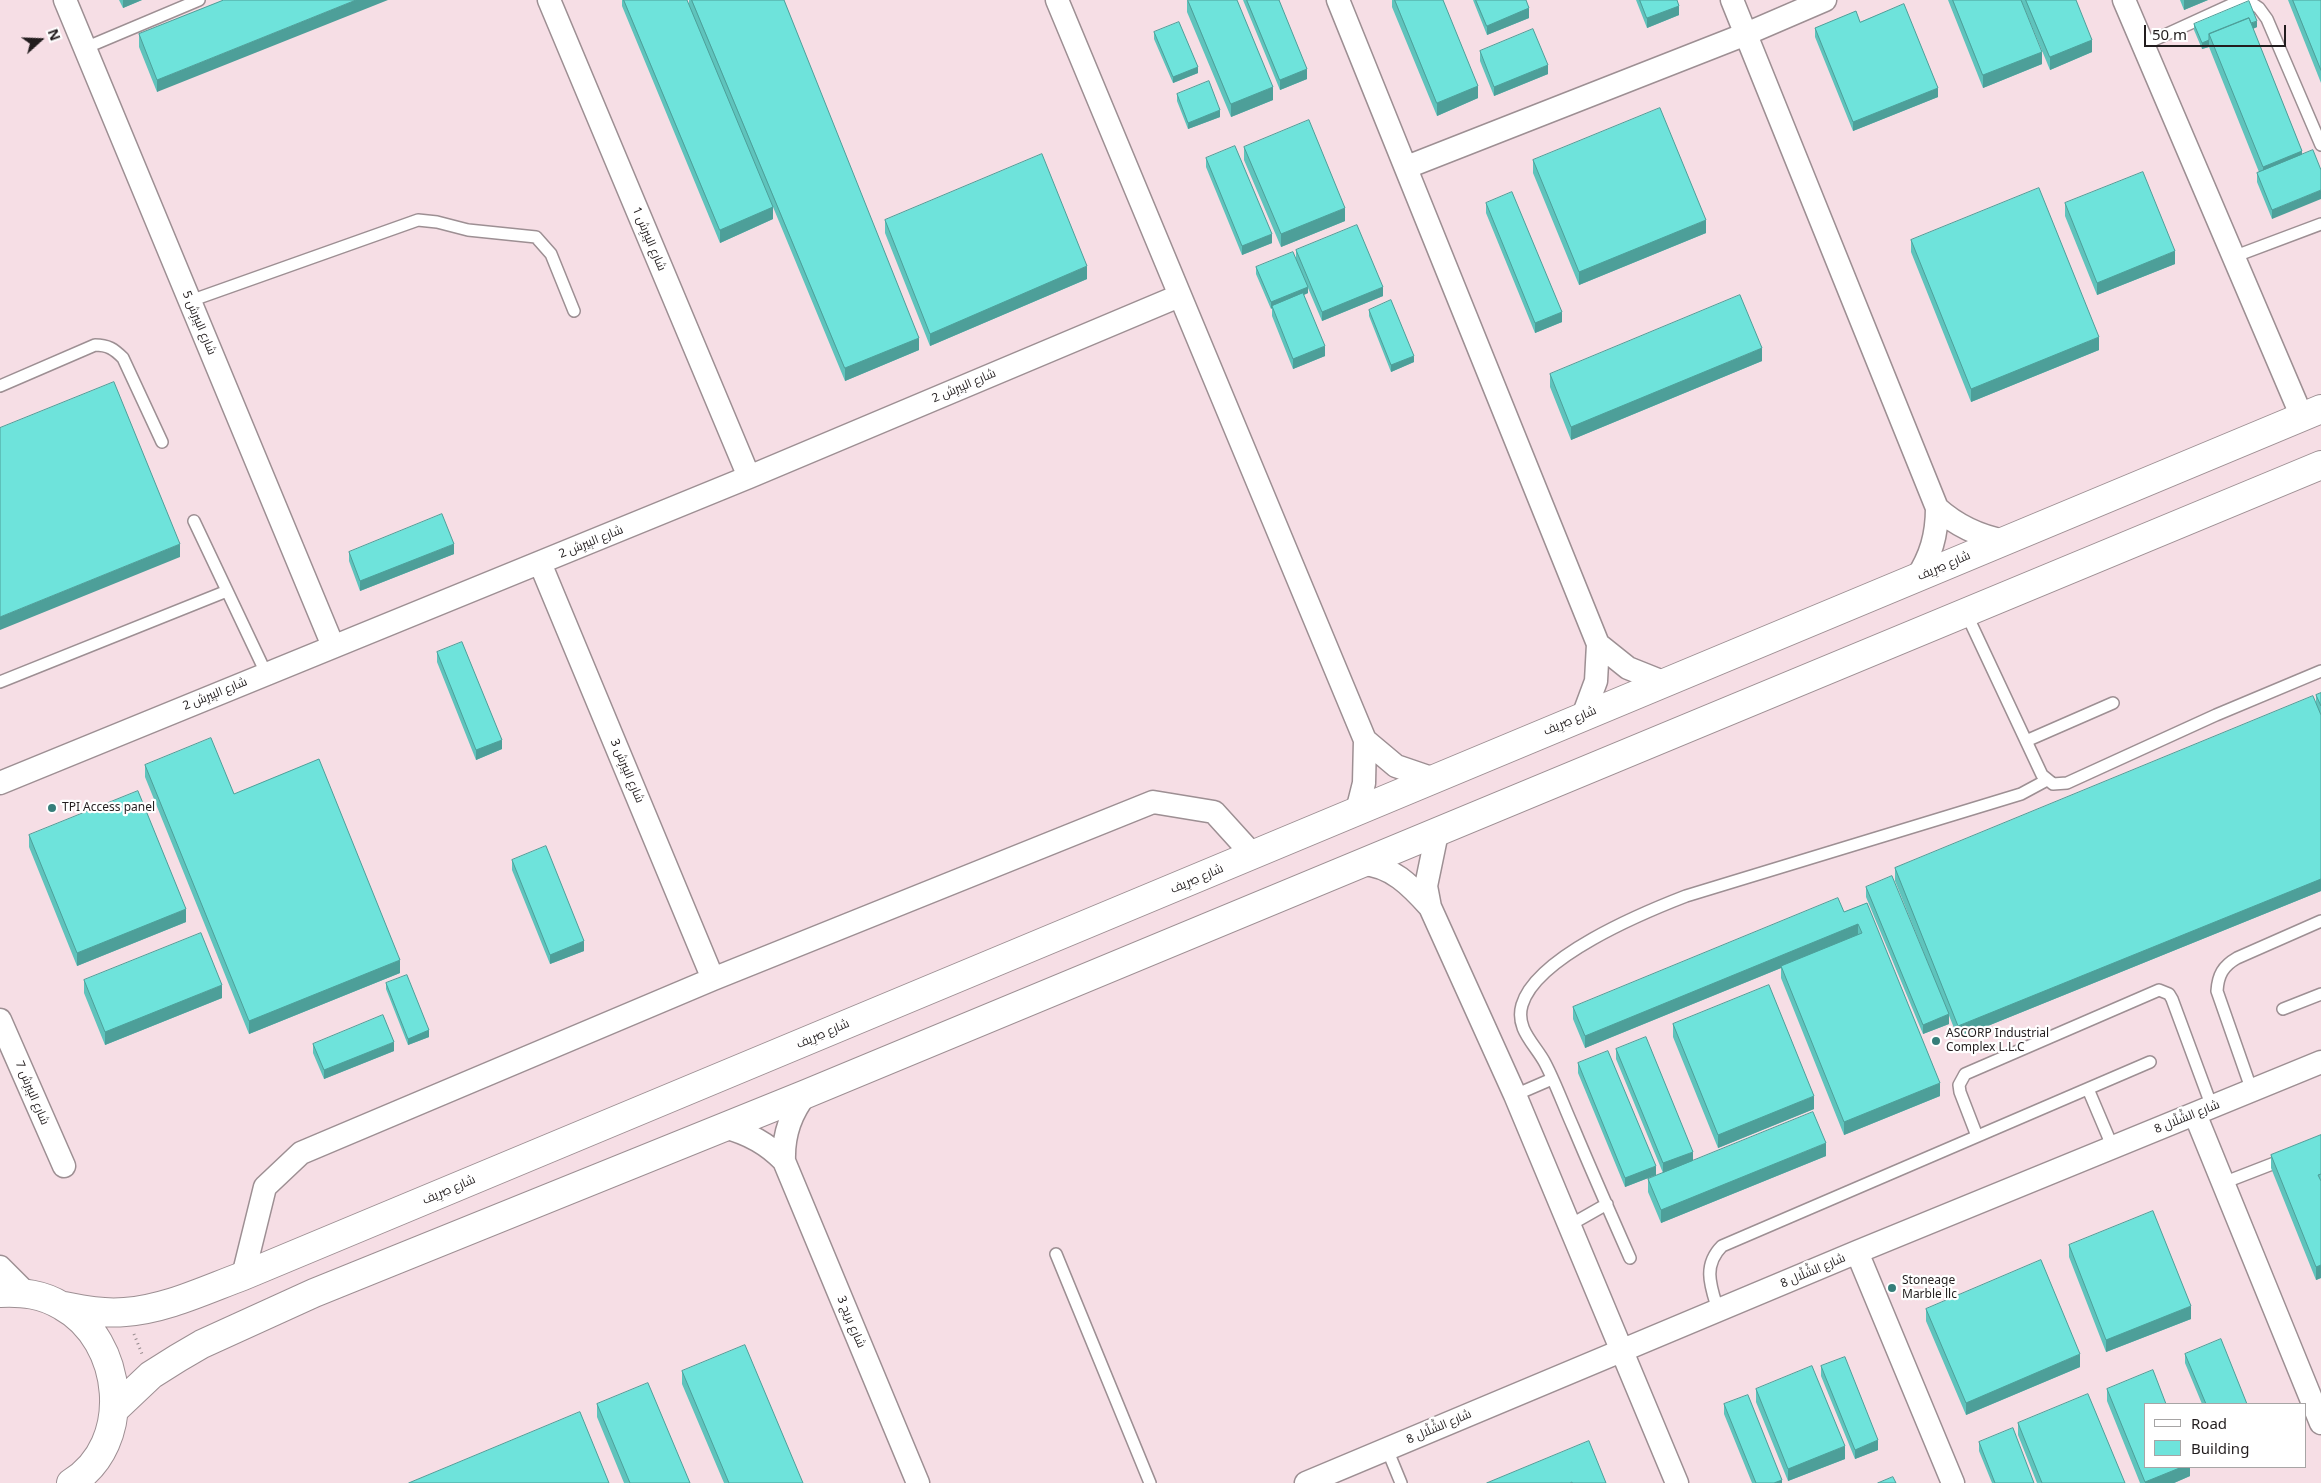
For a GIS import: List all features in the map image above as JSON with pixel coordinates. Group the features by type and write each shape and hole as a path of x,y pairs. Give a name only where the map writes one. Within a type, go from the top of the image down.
{"main road":[{"name":"شارع صِرِيف","path":"64,1306 93,1312 125,1312 152,1308 183,1299 243,1276 1663,682 1916,579 2311,412"},
{"path":"114,1410 151,1375 202,1344 314,1293 806,1094 2321,465"},
{"path":"12,1292 45,1298 64,1306 87,1326 104,1351 113,1380 114,1410 111,1427 95,1471 71,1483"}],"street":[{"name":"شارع البِيرِش 5","path":"65,0 333,646"},
{"name":"شارع البِيرِش 1","path":"549,0 749,477"},
{"path":"1057,0 1365,740 1365,769 1357,811"},
{"path":"1338,0 1598,644 1596,681 1583,716"},
{"path":"1732,0 1937,508 1935,538 1924,566 1916,579"},
{"path":"1407,167 1746,34 1825,0"},
{"path":"2124,0 2233,257 2311,412"},
{"name":"شارع البِيرِش 2","path":"0,782 749,477 1179,296"},
{"path":"1937,508 1955,523 1975,534 2005,540"},
{"name":"شارع البِيرِش 3","path":"540,563 713,979"},
{"path":"1598,644 1628,668 1663,682"},
{"path":"1365,740 1396,766 1434,779"},
{"path":"243,1276 265,1187 301,1153 713,979 1153,802 1214,812 1253,855"},
{"path":"1437,833 1426,886 1430,907 1515,1095 1677,1483"},
{"path":"1362,864 1376,864 1394,873 1414,888 1430,907"},
{"name":"شارع البِيرِش 7","path":"0,1020 64,1166"},
{"name":"شارع الشَّلَّال 8","path":"1306,1483 1857,1252 2321,1062"},
{"name":"شارع بريج 3","path":"806,1094 792,1114 788,1125 785,1137 784,1161 918,1483"},
{"path":"2203,1111 2223,1183 2321,1423"},
{"name":"شارع بريج 3","path":"724,1127 738,1130 763,1142 784,1161"},
{"path":"1857,1252 1953,1483"},
{"path":"0,1267 12,1292"}],"lane":[{"path":"85,48 199,0"},
{"path":"2143,45 2235,4 2250,2 2259,8 2267,20 2321,145"},
{"path":"190,301 418,220 437,222 468,230 536,237 551,254 574,311"},
{"path":"2233,257 2321,224"},
{"path":"0,386 95,346 106,346 116,350 124,358 162,442"},
{"path":"194,521 266,673"},
{"path":"0,682 227,591"},
{"path":"1966,613 2042,775 2047,780 2060,784 2216,714 2321,671"},
{"path":"2026,741 2113,703"},
{"path":"1630,1258 1552,1079 1542,1058 1523,1032 1520,1023 1522,1004 1542,976 1583,946 1633,918 1686,896 2021,794 2047,780"},
{"path":"2252,1091 2217,991 2222,971 2228,963 2237,958 2321,921"},
{"path":"1977,1136 1960,1092 1961,1079 1965,1074 2159,990 2169,994 2172,999 2203,1111"},
{"path":"2284,1009 2321,994"},
{"path":"1718,1310 1708,1269 1715,1252 1722,1246 2150,1062"},
{"path":"1515,1095 1552,1079"},
{"path":"2088,1088 2113,1148"},
{"path":"2223,1183 2294,1155"},
{"path":"1570,1225 1606,1204"},
{"path":"1056,1254 1150,1483"},
{"path":"1387,1449 1401,1483"}],"path":[{"path":"125,1312 151,1375"}],"shaded area":[{"path":"0,0 2321,0 2321,1483 0,1483"}],"building":[{"path":"224,0 356,0 157,80 139,34"},
{"path":"624,0 687,0 773,207 720,230"},
{"path":"692,0 784,0 919,338 845,368"},
{"path":"1188,0 1237,0 1273,87 1231,104"},
{"path":"1247,0 1279,0 1307,69 1280,80"},
{"path":"1395,0 1443,0 1478,86 1437,103"},
{"path":"1476,0 1526,0 1529,8 1487,26"},
{"path":"1640,0 1677,0 1679,6 1647,18"},
{"path":"1953,0 2021,0 2042,52 1983,75"},
{"path":"2026,0 2076,0 2092,40 2050,57"},
{"path":"2293,0 2321,0 2321,70"},
{"path":"2249,1 2257,21 2251,23 2249,18 2209,34 2209,40 2202,43 2194,24"},
{"path":"1904,4 1938,88 1853,122 1815,28 1856,11 1860,22"},
{"path":"2249,18 2302,151 2263,167 2209,34"},
{"path":"1179,22 1198,67 1173,77 1154,32"},
{"path":"1533,29 1548,65 1494,87 1480,51"},
{"path":"1209,81 1220,110 1188,123 1177,94"},
{"path":"1660,108 1706,220 1579,272 1533,160"},
{"path":"1309,120 1345,208 1281,234 1244,147"},
{"path":"1235,146 1272,234 1242,246 1206,158"},
{"path":"2313,150 2321,170 2321,190 2272,210 2257,173"},
{"path":"1042,154 1087,266 930,334 885,220"},
{"path":"2143,172 2175,251 2097,283 2065,203"},
{"path":"2039,188 2099,337 1971,389 1911,240"},
{"path":"1512,192 1562,312 1535,323 1486,203"},
{"path":"1357,225 1383,287 1322,312 1296,250"},
{"path":"1293,252 1308,287 1271,302 1256,267"},
{"path":"1303,293 1325,346 1293,359 1272,306"},
{"path":"1740,295 1762,348 1571,427 1550,374"},
{"path":"1391,300 1414,356 1391,365 1369,310"},
{"path":"114,382 180,544 0,617 0,428"},
{"path":"442,514 454,544 360,581 349,552"},
{"path":"462,642 502,740 476,750 437,652"},
{"path":"2321,693 2321,706 2316,695"},
{"path":"2313,696 2321,715 2321,879 1958,1026 1895,868"},
{"path":"211,738 234,794 319,759 400,960 249,1021 145,765"},
{"path":"138,791 186,909 77,953 29,835"},
{"path":"546,846 584,941 550,955 512,860"},
{"path":"1892,876 1949,1014 1923,1025 1866,887"},
{"path":"1838,898 1844,912 1867,903 1940,1083 1844,1122 1781,966 1862,933 1858,924 1585,1036 1573,1007"},
{"path":"201,933 222,985 105,1032 84,980"},
{"path":"407,975 429,1030 408,1039 386,983"},
{"path":"1769,985 1814,1096 1718,1135 1673,1024"},
{"path":"383,1015 394,1042 324,1070 313,1044"},
{"path":"1646,1037 1693,1152 1663,1163 1616,1049"},
{"path":"1608,1051 1656,1166 1625,1178 1578,1063"},
{"path":"1813,1112 1826,1143 1661,1210 1648,1179"},
{"path":"2321,1135 2321,1174 2318,1175 2321,1181 2321,1265 2316,1267 2271,1155"},
{"path":"2153,1211 2191,1306 2106,1340 2069,1245"},
{"path":"2041,1260 2080,1354 1966,1403 1926,1309"},
{"path":"2221,1339 2247,1403 2206,1403 2185,1354"},
{"path":"745,1345 803,1483 729,1483 682,1371"},
{"path":"1845,1357 1878,1440 1855,1450 1821,1366"},
{"path":"1812,1366 1845,1446 1788,1469 1756,1389"},
{"path":"2153,1370 2166,1403 2144,1403 2144,1468 2180,1468 2145,1482 2107,1389"},
{"path":"648,1383 690,1483 630,1483 597,1404"},
{"path":"2088,1394 2125,1483 2042,1483 2018,1423"},
{"path":"1748,1395 1782,1480 1774,1483 1756,1483 1724,1404"},
{"path":"580,1412 609,1483 409,1483"},
{"path":"2013,1428 2034,1483 1995,1483 1979,1442"},
{"path":"1589,1441 1606,1483 1487,1483"},
{"path":"1893,1477 1896,1483 1878,1483"}],"place":[{"name":"TPI Access panel","path":"52,808"},
{"name":"ASCORP Industrial Complex L.L.C","path":"1936,1041"},
{"name":"Stoneage Marble llc","path":"1892,1288"}]}
